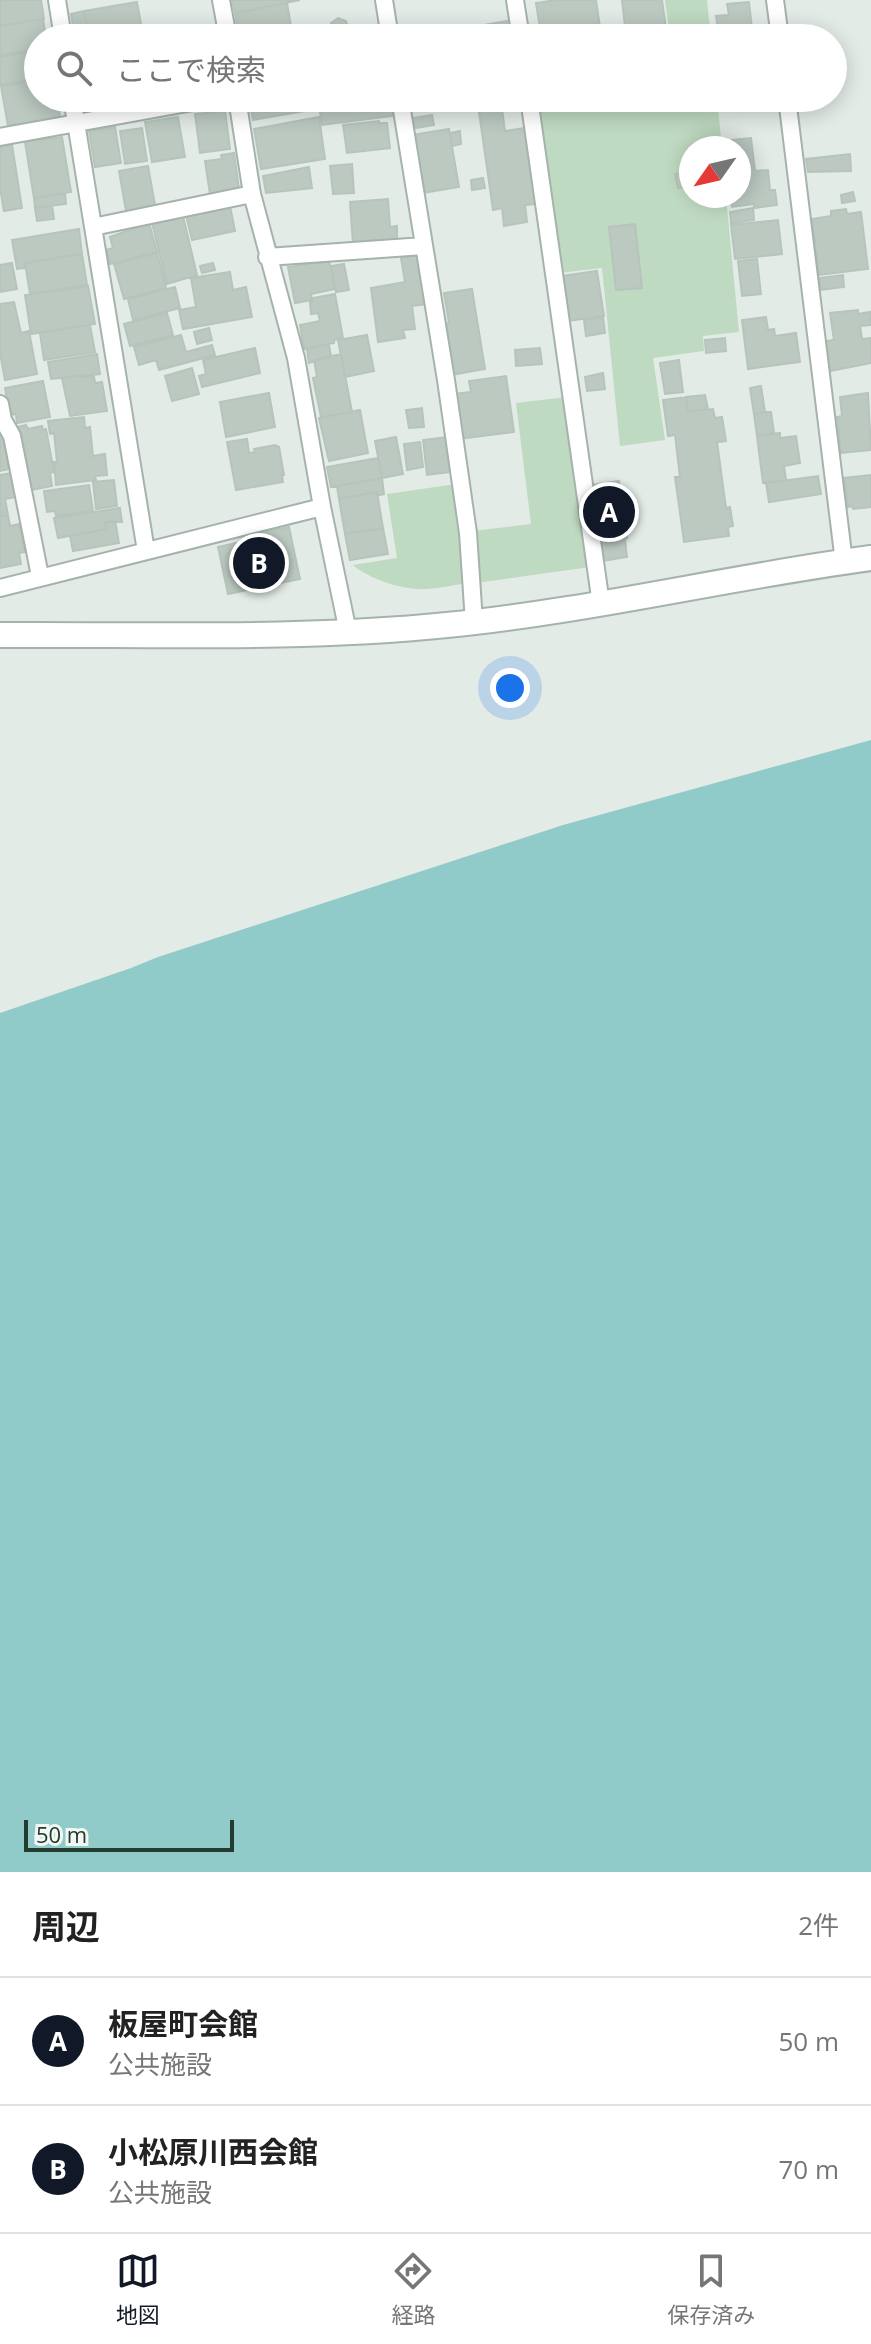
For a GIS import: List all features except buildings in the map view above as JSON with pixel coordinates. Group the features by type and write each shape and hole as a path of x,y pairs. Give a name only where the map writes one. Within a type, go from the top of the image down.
{"street":[{"path":"0,635 271,635 474,622 601,604 871,558"}],"lane":[{"path":"57,0 61,24"},
{"path":"221,0 225,24"},
{"path":"384,0 388,24"},
{"path":"515,0 519,24"},
{"path":"775,0 778,24"},
{"path":"74,112 146,551"},
{"path":"0,137 140,112"},
{"path":"239,112 252,194 296,358 348,632"},
{"path":"402,112 468,533 474,622"},
{"path":"531,112 601,604"},
{"path":"789,112 844,562"},
{"path":"93,227 252,194"},
{"path":"267,257 424,246"},
{"path":"0,404 3,420 12,436 40,576"},
{"path":"0,588 322,507"}],"green space":[{"path":"665,0 707,0 710,24 668,24"},
{"path":"536,112 718,112 721,136 679,136 679,208 727,208 739,332 703,336 704,351 653,358 665,440 620,446 602,268 559,273"},
{"path":"567,397 590,567 476,583 473,531 531,524 516,403"},
{"path":"456,484 465,569 462,584 429,589 410,588 375,578 353,565 397,558 387,494"}],"water":[{"path":"871,740 871,1872 0,1872 0,1013 158,957 563,825"}],"place":[{"name":"板屋町会館","path":"609,512"},
{"name":"小松原川西会館","path":"259,563"}]}
